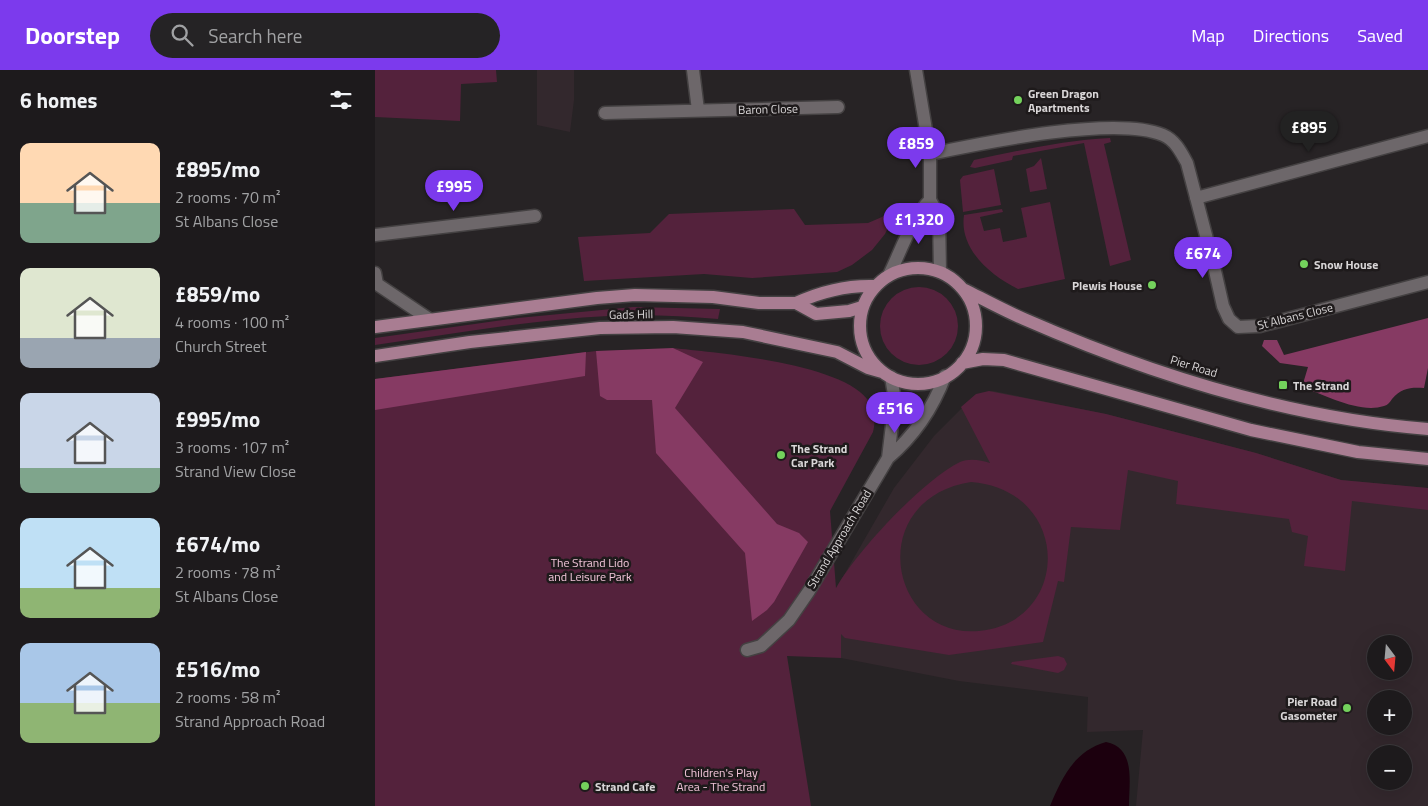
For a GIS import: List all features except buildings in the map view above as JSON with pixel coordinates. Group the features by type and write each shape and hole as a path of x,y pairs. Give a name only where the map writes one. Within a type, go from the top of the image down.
{"main road":[{"path":"914,269 940,272 953,280 963,290 972,307 976,326 972,346 962,363 945,376 927,383 909,383 886,374 872,362 860,336 862,307 875,286 889,275 914,269"},
{"path":"797,303 819,292 857,286 875,286"},
{"name":"Pier Road","path":"963,290 1058,333 1176,376 1312,414 1365,423 1428,429"},
{"name":"Gads Hill","path":"375,326 635,296 713,297 759,303 797,303 816,314 849,311 862,307"},
{"name":"Gads Hill","path":"375,356 470,342 600,328 673,327 743,332 837,352 868,368 886,374"},
{"path":"962,363 983,359 1004,360 1251,430 1358,452 1428,459"}],"street":[{"path":"693,70 698,110"},
{"path":"916,70 930,154 930,200 939,216 940,272"},
{"name":"Baron Close","path":"605,113 838,107"},
{"name":"St Albans Close","path":"930,154 1069,131 1139,127 1164,135 1179,148 1187,163 1223,306 1229,319 1238,327 1260,326 1428,282"},
{"path":"1196,198 1428,136"},
{"path":"889,275 915,224 918,212 930,200"},
{"path":"375,235 535,216"},
{"path":"376,281 429,319"},
{"name":"Strand Approach Road","path":"886,374 895,400 888,458"},
{"name":"Strand Approach Road","path":"747,650 761,646 789,620 809,591 888,458 905,444 935,402 945,376"}],"shaded area":[{"path":"537,70 574,70 574,100 570,132 537,125"},
{"path":"1428,318 1428,368 1424,388 1403,390 1395,395 1387,405 1375,408 1354,406 1302,387 1308,367 1280,363 1262,346 1264,340 1277,340 1284,355"},
{"path":"673,348 703,362 675,408 777,524 799,533 808,542 774,602 752,621 745,553 656,453 652,400 607,400 600,396 596,351"},
{"path":"586,352 585,376 375,410 375,379"},
{"path":"993,391 1106,414 1256,453 1341,480 1428,488 1428,806 1136,806 1143,730 1087,732 1088,697 959,681 841,658 840,613 836,589 894,488 934,436 975,395"},
{"path":"1106,742 1116,745 1122,751 1129,767 1129,806 1050,806 1059,785 1077,759 1095,746"}],"green space":[{"path":"375,70 496,70 497,82 461,84 460,121 375,117"},
{"path":"1110,138 1111,142 1104,144 1131,260 1110,266 1084,143 1013,156 1012,160 975,168 970,167 974,160 1007,153 1058,143"},
{"path":"1041,158 1047,189 1030,192 1026,169 1034,166"},
{"path":"994,169 1001,205 963,212 960,180 963,176"},
{"path":"1050,202 1065,279 1018,289 997,276 979,260 966,239 964,215 1002,209 1003,212 980,217 984,231 1000,228 1003,242 1027,237 1021,208"},
{"path":"900,203 885,234 872,250 852,265 837,272 752,278 704,274 584,281 578,237 650,233 669,214 794,209 805,225 868,223 882,217"},
{"path":"919,287 934,290 951,304 955,311 958,326 955,341 941,358 934,362 919,365 904,362 887,348 883,341 880,326 883,311 897,294 904,290"},
{"path":"633,307 720,309 718,319 650,315 579,318 491,328 375,345 375,338 518,318"},
{"name":"The Strand Lido and Leisure Park","path":"673,348 747,357 805,368 853,387 870,403 874,415 873,432 830,511 836,588 874,537 928,484 960,462 975,460 990,463 961,407 976,394 989,391 1106,414 1256,453 1341,480 1428,488 1428,510 1352,501 1345,571 1304,566 1308,536 1292,532 1289,519 1176,504 1178,481 1128,470 1120,530 1071,527 1064,582 1058,581 1043,642 949,655 845,638 841,634 841,658 787,656 811,806 375,806 375,379 596,351 677,350","holes":["971,482 1004,490 1028,507 1042,530 1048,556 1044,582 1031,605 1009,622 979,631 948,628 924,613 908,592 901,566 903,539 914,514 937,494"]},
{"path":"1058,656 1064,658 1067,664 1064,670 1058,673 1011,664 1012,662"}],"place":[{"name":"Green Dragon Apartments","path":"1018,100"},
{"name":"Snow House","path":"1304,264"},
{"name":"Plewis House","path":"1152,285"},
{"name":"The Strand","path":"1283,385"},
{"name":"The Strand Car Park","path":"781,455"},
{"name":"Pier Road Gasometer","path":"1347,708"},
{"name":"Strand Cafe","path":"585,786"}],"park label":[{"name":"Children's Play Area - The Strand","path":"721,779"}]}
